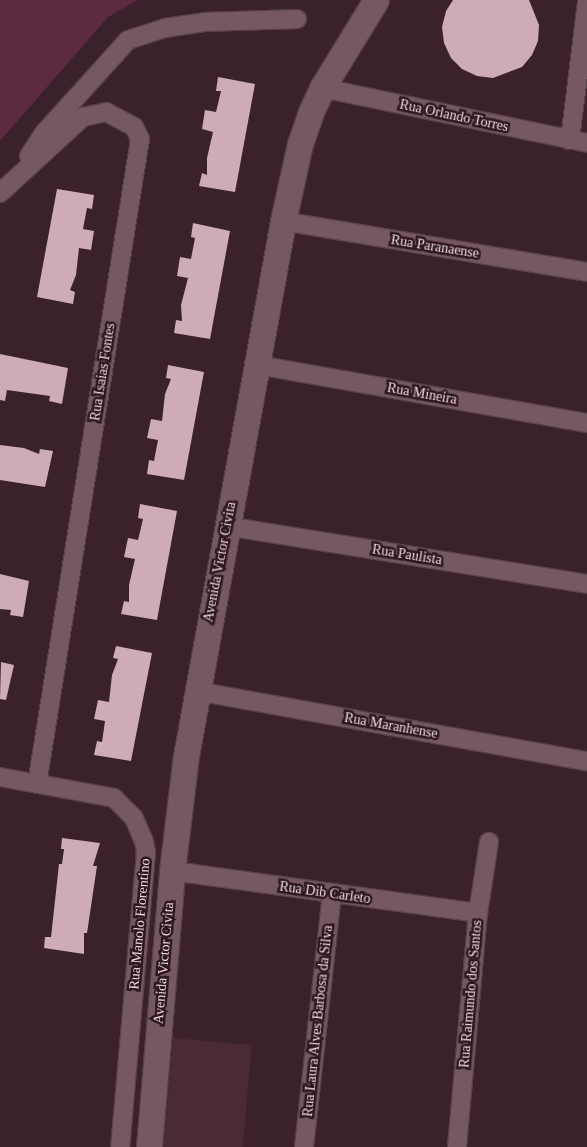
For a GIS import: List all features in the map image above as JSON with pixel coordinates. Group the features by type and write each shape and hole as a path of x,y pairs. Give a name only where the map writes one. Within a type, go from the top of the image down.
{"main road":[{"name":"Avenida Victor Civita","path":"148,1147 172,871 196,690 283,221 300,144 322,88 376,0"}],"street":[{"path":"579,141 587,2"},
{"path":"16,178 44,133 128,40 165,28 205,22 297,19"},
{"name":"Rua Orlando Torres","path":"322,88 579,141"},
{"name":"Rua Isaias Fontes","path":"0,193 83,117 106,112 134,127 140,139 37,784"},
{"name":"Rua Paranaense","path":"283,221 587,272"},
{"name":"Rua Mineira","path":"257,365 587,423"},
{"name":"Rua Paulista","path":"226,526 587,584"},
{"name":"Rua Maranhense","path":"196,690 587,761"},
{"name":"Rua Manolo Florentino","path":"0,777 114,798 134,818 144,841 146,852 120,1147"},
{"name":"Rua Raimundo dos Santos","path":"457,1147 478,912 489,842"},
{"name":"Rua Dib Carleto","path":"172,871 332,894 478,912"},
{"name":"Rua Laura Alves Barbosa da Silva","path":"304,1147 332,894"}],"shaded area":[{"path":"0,0 138,0 108,17 0,141"},
{"path":"173,1038 252,1045 243,1147 164,1147"}],"building":[{"path":"453,0 529,0 539,25 538,41 532,55 522,67 493,78 477,76 462,69 451,58 444,43 442,27 446,11"},
{"path":"218,77 255,84 235,192 199,186 202,173 207,175 207,158 213,132 202,129 205,110 216,112 221,91 216,91"},
{"path":"57,189 94,195 92,209 87,208 83,229 94,231 91,250 79,248 76,275 70,290 75,292 73,304 37,297"},
{"path":"193,223 230,231 210,339 174,333 176,320 182,321 181,305 188,278 177,276 180,257 191,259 195,238 191,237"},
{"path":"0,354 68,368 62,404 49,401 50,396 7,390 5,401 0,400"},
{"path":"168,365 204,372 184,480 147,474 149,460 154,461 158,440 147,438 151,419 162,421 165,394 171,379 166,378"},
{"path":"0,445 24,448 39,454 40,449 53,451 45,487 0,480"},
{"path":"140,504 177,511 157,620 121,614 124,601 129,602 129,585 135,559 124,557 128,538 138,540 143,519 138,518"},
{"path":"0,574 29,581 23,617 10,615 11,610 0,609"},
{"path":"116,646 152,653 131,761 94,755 97,741 102,742 105,721 94,719 98,700 109,702 112,675 118,659 113,658"},
{"path":"1,662 14,665 6,700 0,699"},
{"path":"62,838 100,843 93,866 97,866 87,933 84,933 84,954 44,948 45,937 51,937 59,864 62,864 64,849 61,849"}]}
